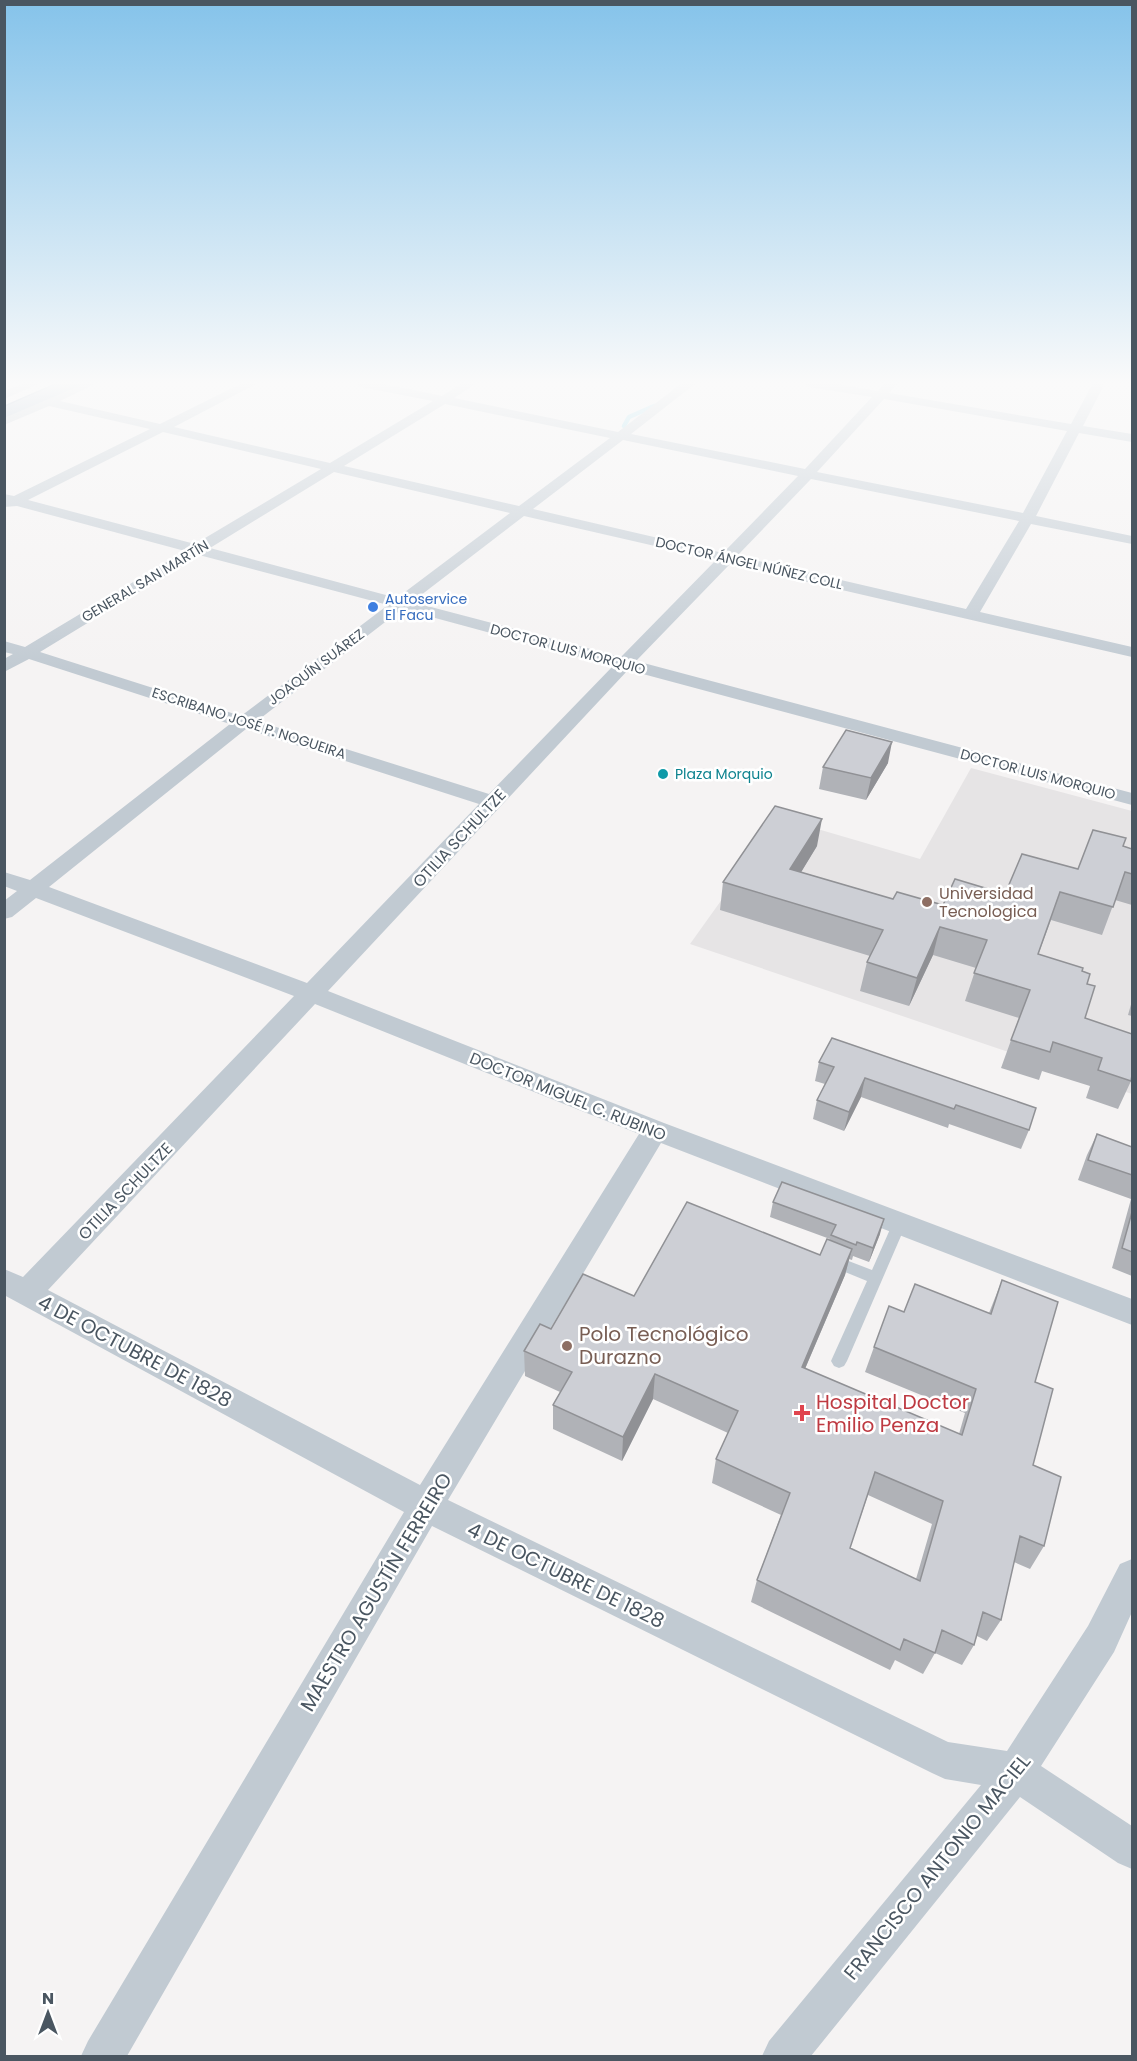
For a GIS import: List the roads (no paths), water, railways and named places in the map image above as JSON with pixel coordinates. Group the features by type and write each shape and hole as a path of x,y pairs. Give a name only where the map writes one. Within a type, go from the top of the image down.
{"street":[{"path":"8,502 55,479"},
{"name":"GENERAL SAN MARTÍN","path":"4,667 312,479"},
{"name":"DOCTOR ÁNGEL NÚÑEZ COLL","path":"386,479 1132,652"},
{"name":"JOAQUÍN SUÁREZ","path":"4,912 244,722 562,479"},
{"name":"OTILIA SCHULTZE","path":"16,1287 312,994 623,665 803,479"},
{"path":"833,479 1132,540"},
{"path":"970,615 1049,479"},
{"name":"DOCTOR LUIS MORQUIO","path":"8,502 198,549 623,665 1132,799"},
{"name":"ESCRIBANO JOSÉ P. NOGUEIRA","path":"4,646 493,802"},
{"name":"DOCTOR MIGUEL C. RUBINO","path":"4,878 312,994 655,1130 1132,1312"},
{"name":"MAESTRO AGUSTÍN FERREIRO","path":"103,2056 426,1506 655,1130"},
{"name":"4 DE OCTUBRE DE 1828","path":"16,1287 426,1506 945,1760 1016,1772 1132,1849"},
{"name":"FRANCISCO ANTONIO MACIEL","path":"784,2056 1016,1772 1101,1639 1132,1576"}],"lane":[{"path":"839,1362 874,1277 900,1222"},
{"path":"822,1256 874,1277"}],"place":[{"name":"Autoservice El Facu","path":"373,607"},
{"name":"Plaza Morquio","path":"663,774"},
{"name":"Universidad Tecnologica","path":"927,902"},
{"name":"Polo Tecnológico Durazno","path":"567,1346"},
{"name":"Hospital Doctor Emilio Penza","path":"802,1413"}]}
